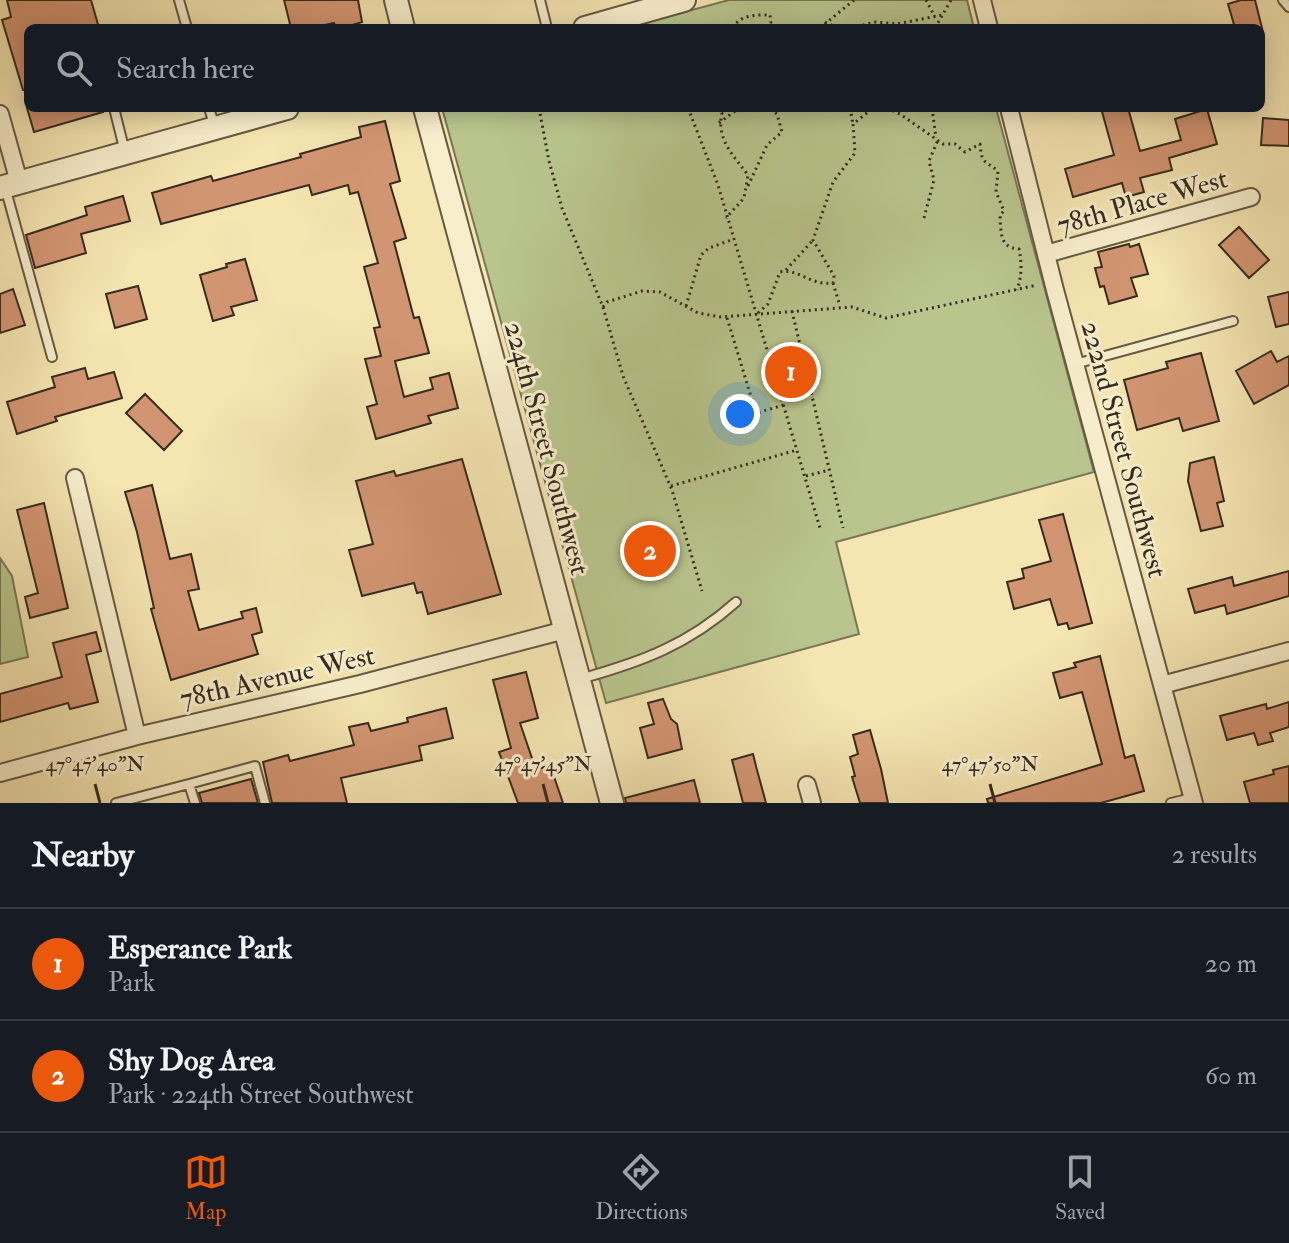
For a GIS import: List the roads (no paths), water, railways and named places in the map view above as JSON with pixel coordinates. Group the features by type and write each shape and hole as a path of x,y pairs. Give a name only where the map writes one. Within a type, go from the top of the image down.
{"street":[{"path":"396,0 402,24"},
{"path":"599,24 684,0"},
{"path":"982,0 988,24"},
{"path":"0,114 8,186 125,153 212,118 257,112"},
{"name":"224th Street Southwest","path":"426,112 612,803"},
{"name":"222nd Street Southwest","path":"1010,112 1193,800"},
{"name":"78th Place West","path":"1046,254 1251,197"},
{"path":"75,478 137,736"},
{"name":"78th Avenue West","path":"0,773 565,630"},
{"path":"1162,685 1289,651"},
{"path":"807,785 812,803"}],"lane":[{"path":"179,0 186,24"},
{"path":"540,0 546,24"},
{"path":"1283,0 1289,7"},
{"path":"115,112 125,153"},
{"path":"8,186 52,357"},
{"path":"1075,364 1233,321"},
{"path":"579,680 636,663 687,639 711,624 736,602"},
{"path":"116,803 147,799 255,766 265,803"},
{"path":"189,784 195,803"},
{"path":"1171,803 1193,800"}],"place":[{"name":"Esperance Park","path":"791,372"},
{"name":"Shy Dog Area","path":"650,551"}]}
